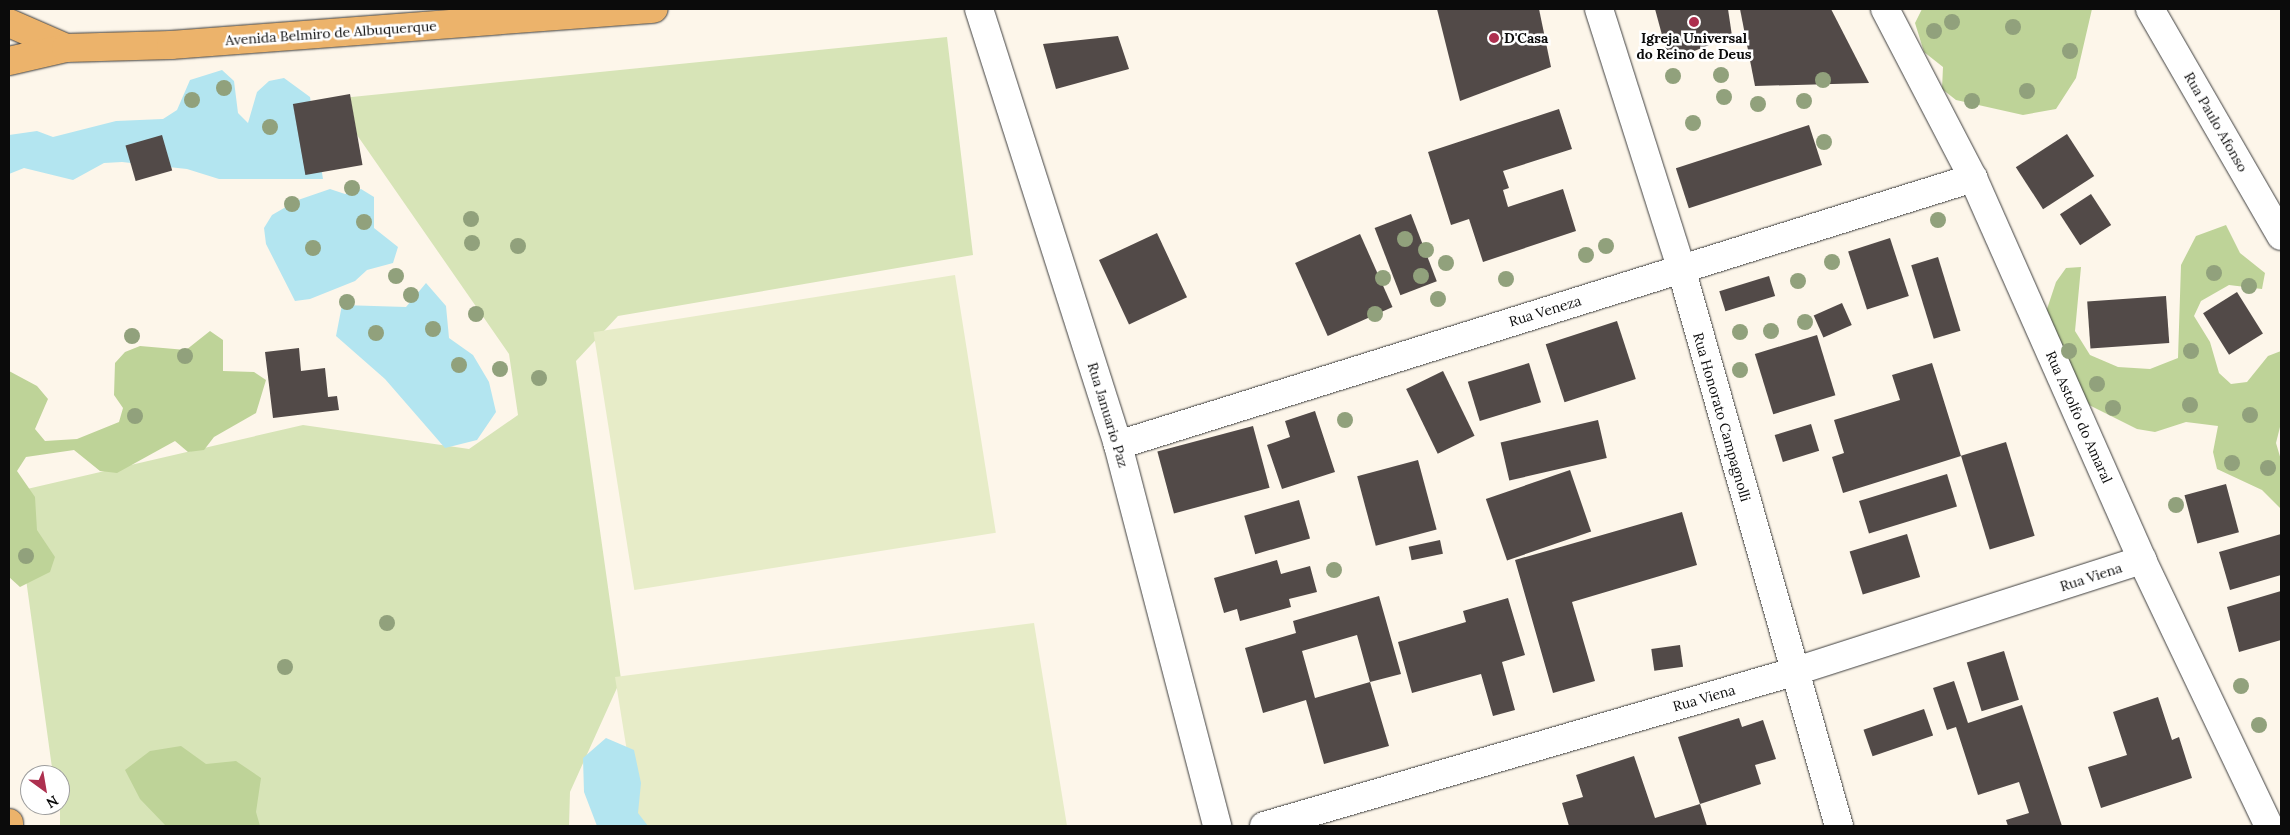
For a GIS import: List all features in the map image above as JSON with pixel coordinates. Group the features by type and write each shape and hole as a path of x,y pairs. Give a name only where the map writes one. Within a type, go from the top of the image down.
{"main road":[{"name":"Avenida Belmiro de Albuquerque","path":"9,61 66,48 171,45 654,9"},
{"path":"9,23 66,48"}],"street":[{"name":"Rua Januario Paz","path":"979,9 1118,445 1218,826"},
{"name":"Rua Honorato Campagnolli","path":"1599,9 1681,268 1793,672 1839,826"},
{"name":"Rua Astolfo do Amaral","path":"1885,9 1973,178 2142,560 2269,826"},
{"name":"Rua Paulo Afonso","path":"2150,9 2281,236"},
{"name":"Rua Veneza","path":"1118,445 1973,178"},
{"name":"Rua Viena","path":"1264,826 1793,672 2142,560"}],"green space":[{"path":"1922,9 2092,9 2076,78 2056,109 2023,115 1956,100 1942,89 1943,67 1924,52 1915,23"},
{"path":"947,37 973,255 618,316 576,361 621,679 570,792 569,826 60,826 60,815 70,815 70,765 52,765 14,492 303,425 469,449 518,415 509,354 332,99"},
{"path":"2226,225 2240,253 2265,273 2262,289 2229,285 2201,301 2194,316 2210,342 2219,373 2231,384 2247,382 2268,356 2281,351 2281,423 2276,443 2281,460 2281,509 2262,490 2217,469 2213,452 2218,426 2186,422 2155,432 2137,429 2077,399 2046,312 2056,282 2066,268 2081,267 2075,331 2090,355 2118,367 2150,369 2178,358 2181,265 2196,236"},
{"path":"955,275 996,533 634,590 594,332"},
{"path":"210,331 223,340 223,371 254,372 266,380 256,413 214,437 204,450 188,452 175,441 117,473 100,471 74,450 26,457 17,471 35,497 37,530 55,557 50,572 20,587 9,577 9,371 37,386 48,399 35,429 45,441 77,439 119,422 123,408 114,395 115,363 125,352 140,346 186,350"},
{"path":"1034,623 1067,826 639,826 615,677"},
{"path":"181,746 206,764 236,761 261,778 256,812 260,826 166,826 140,799 125,770 150,751"}],"water":[{"path":"222,70 234,81 238,113 248,123 257,92 269,81 284,78 310,97 323,179 219,179 187,169 122,162 104,163 73,180 24,168 9,174 9,135 37,131 53,137 116,121 163,119 177,110 190,80"},
{"path":"330,189 345,194 361,189 374,197 374,228 398,247 393,263 367,270 355,281 310,299 295,301 266,244 264,228 272,215 298,200"},
{"path":"426,283 446,306 449,338 473,355 489,382 496,412 477,440 445,448 385,379 336,336 342,305 406,307"},
{"path":"606,738 634,750 641,783 638,813 648,826 597,826 584,792 583,758"}],"building":[{"name":"D'Casa","path":"1437,9 1539,9 1551,67 1460,101"},
{"name":"Igreja Universal do Reino de Deus","path":"1655,9 1728,9 1732,36 1669,61"},
{"path":"1740,9 1831,9 1869,83 1755,86"},
{"path":"1118,36 1129,69 1056,89 1043,44"},
{"path":"350,94 363,165 305,175 293,104"},
{"path":"1559,109 1572,149 1503,171 1509,188 1503,190 1508,207 1563,189 1576,231 1483,262 1469,219 1451,225 1428,152"},
{"path":"1809,125 1822,165 1689,208 1676,168"},
{"path":"2067,134 2094,176 2043,209 2016,167"},
{"path":"162,135 172,171 136,181 125,145"},
{"path":"2091,194 2111,225 2080,245 2060,214"},
{"path":"1411,214 1437,281 1400,295 1375,228"},
{"path":"1157,233 1187,297 1129,324 1099,260"},
{"path":"1360,234 1393,307 1328,336 1295,263"},
{"path":"1890,238 1909,296 1867,310 1848,252"},
{"path":"1938,257 1961,331 1934,339 1911,265"},
{"path":"1769,276 1775,296 1725,311 1719,291"},
{"path":"2237,292 2263,334 2229,355 2203,313"},
{"path":"2166,296 2169,343 2090,348 2087,302"},
{"path":"1842,303 1852,325 1823,338 1814,316"},
{"path":"1617,321 1636,379 1565,402 1546,344"},
{"path":"1817,335 1835,395 1773,414 1755,354"},
{"path":"299,348 301,371 325,368 328,397 337,396 339,410 273,418 265,352"},
{"path":"1529,363 1541,402 1480,421 1468,382"},
{"path":"1932,363 1961,456 1843,493 1832,457 1844,453 1834,420 1900,400 1892,375"},
{"path":"1443,371 1475,436 1438,454 1406,389"},
{"path":"1315,411 1335,472 1282,489 1267,445 1290,437 1285,421"},
{"path":"1598,420 1607,458 1509,480 1501,442"},
{"path":"1811,424 1819,451 1783,462 1775,435"},
{"path":"1253,426 1270,488 1174,513 1157,452"},
{"path":"2006,442 2035,536 1990,549 1961,456"},
{"path":"1418,460 1437,530 1376,546 1357,476"},
{"path":"1570,470 1591,531 1507,560 1486,499"},
{"path":"1947,474 1957,507 1869,533 1859,501"},
{"path":"2226,484 2239,532 2197,543 2184,495"},
{"path":"1299,500 1310,538 1255,554 1244,516"},
{"path":"1682,512 1697,565 1572,602 1595,681 1553,693 1515,560"},
{"path":"1907,534 1920,577 1863,595 1850,552"},
{"path":"2281,534 2281,575 2230,590 2219,552"},
{"path":"1440,540 1443,554 1412,560 1409,547"},
{"path":"1277,560 1281,574 1310,566 1317,592 1289,599 1291,607 1240,621 1237,609 1224,613 1214,578"},
{"path":"2281,591 2281,640 2239,652 2227,607"},
{"path":"1379,596 1401,674 1370,682 1389,746 1324,764 1306,700 1263,713 1245,648 1296,633 1293,621","holes":["1357,635 1370,682 1315,698 1302,651"]},
{"path":"1508,598 1525,655 1502,662 1515,710 1493,716 1481,674 1412,693 1398,642 1466,622 1463,611"},
{"path":"1680,645 1683,667 1654,671 1651,649"},
{"path":"2004,651 2019,700 1982,711 1967,662"},
{"path":"1954,681 1968,723 2022,705 2062,826 2008,826 2006,820 2029,813 2019,782 1978,795 1956,727 1947,730 1933,688"},
{"path":"2158,697 2172,740 2179,737 2192,778 2101,808 2088,767 2127,755 2113,712"},
{"path":"1924,709 1933,735 1873,756 1863,730"},
{"path":"1739,718 1742,727 1763,720 1776,759 1755,765 1761,784 1700,804 1678,737"},
{"path":"1634,756 1655,818 1700,804 1707,826 1569,826 1562,803 1583,797 1576,775"}],"place":[{"name":"Igreja Universal do Reino de Deus","path":"1694,22"},
{"name":"D'Casa","path":"1494,38"}]}
